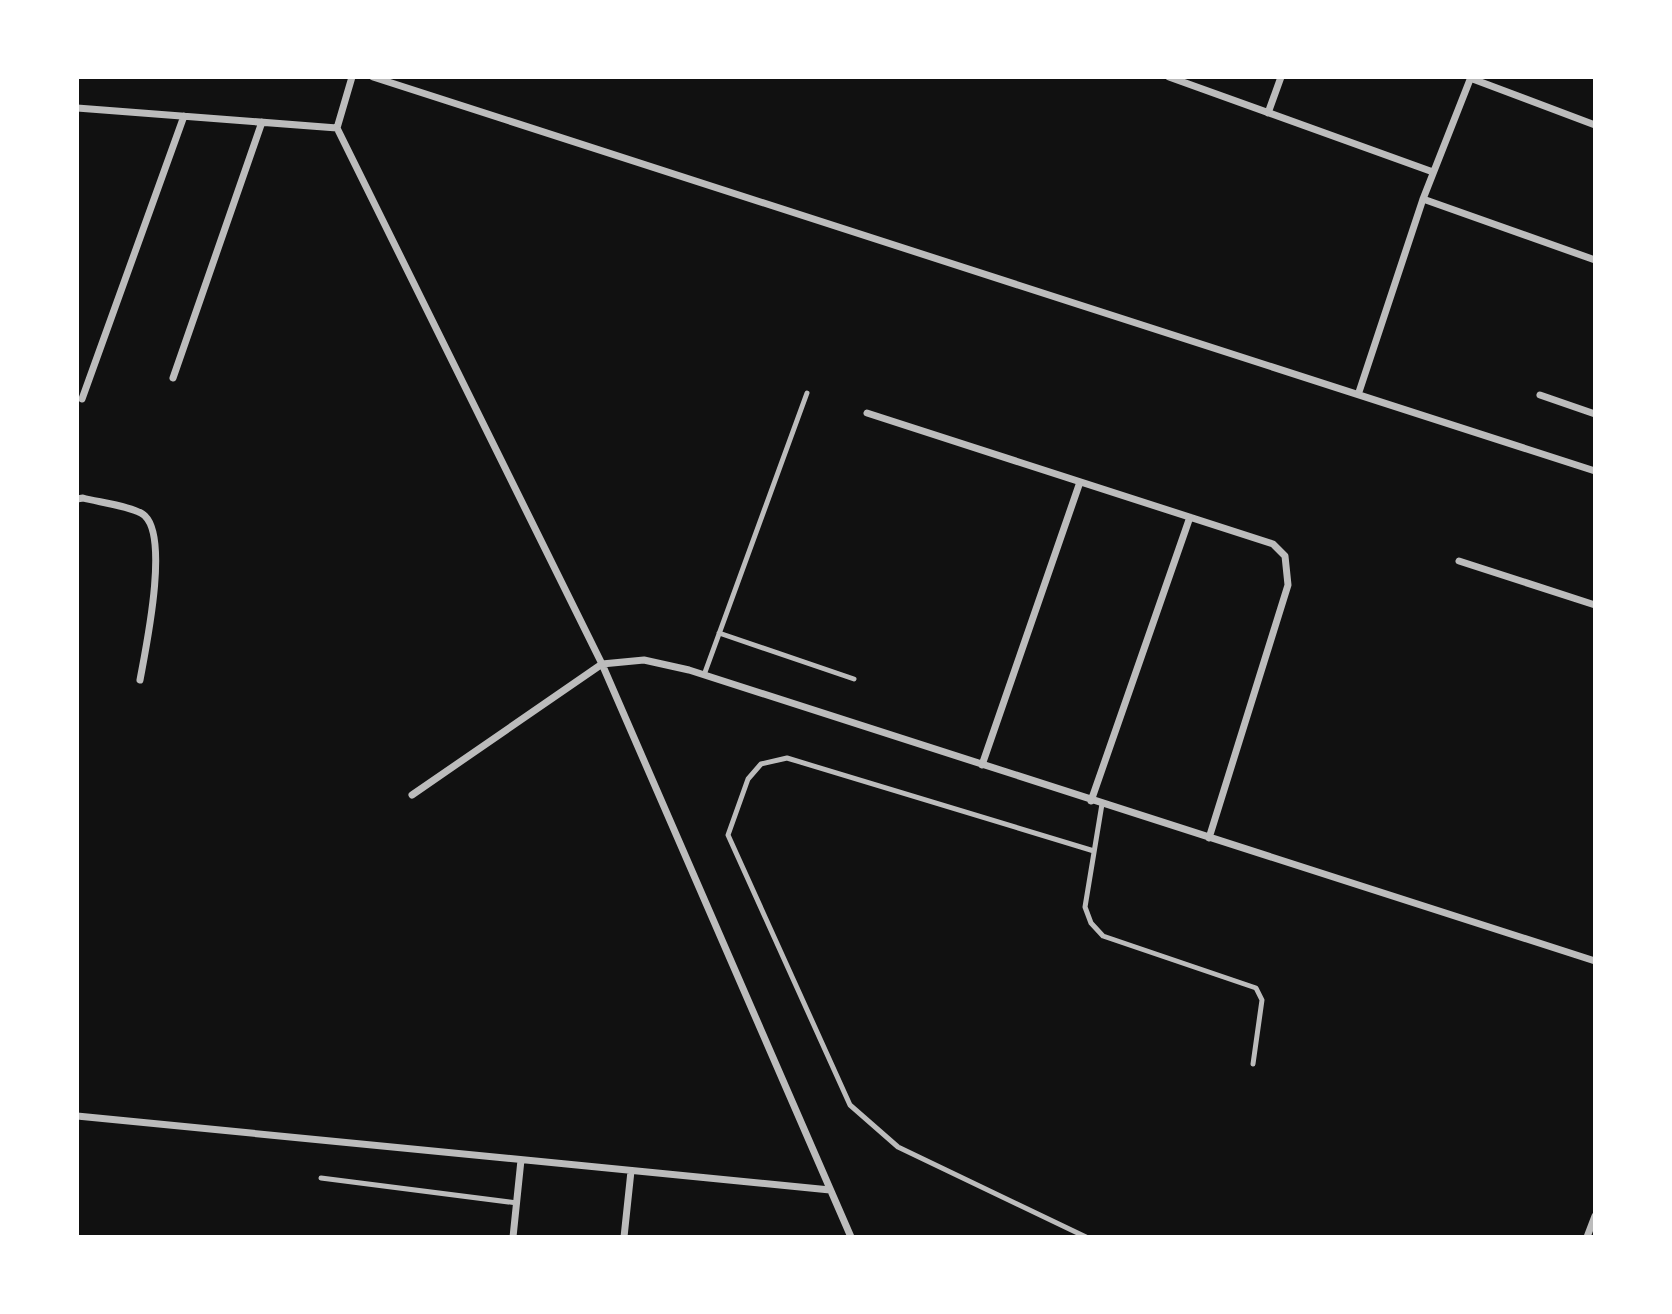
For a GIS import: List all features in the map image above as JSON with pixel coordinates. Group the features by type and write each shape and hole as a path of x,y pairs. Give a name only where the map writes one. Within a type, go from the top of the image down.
{"street":[{"path":"352,77 337,128 602,664 851,1237"},
{"path":"373,77 1359,392 1595,471"},
{"path":"1169,77 1433,172"},
{"path":"1268,113 1281,77"},
{"path":"1359,392 1423,199 1470,78 1595,125"},
{"path":"77,108 337,128"},
{"path":"82,399 184,116"},
{"path":"173,378 262,122"},
{"path":"1423,199 1595,260"},
{"path":"1540,395 1595,414"},
{"path":"867,413 1273,544 1285,556 1288,585 1209,838"},
{"path":"982,765 1080,482"},
{"path":"77,499 83,498 144,513 155,528 154,594 140,680"},
{"path":"1091,801 1190,517"},
{"path":"1459,561 1595,605"},
{"path":"412,795 602,664 644,660 704,675 1595,961"},
{"path":"77,1116 830,1190"},
{"path":"513,1237 522,1160"},
{"path":"624,1237 631,1171"},
{"path":"1587,1237 1595,1216"}],"lane":[{"path":"704,675 807,393"},
{"path":"719,632 854,679"},
{"path":"1086,1237 898,1147 850,1104 728,835 748,779 761,764 787,758 1094,851"},
{"path":"1102,804 1085,907 1091,923 1103,936 1256,988 1262,1000 1253,1064"},
{"path":"321,1178 517,1203"}]}
